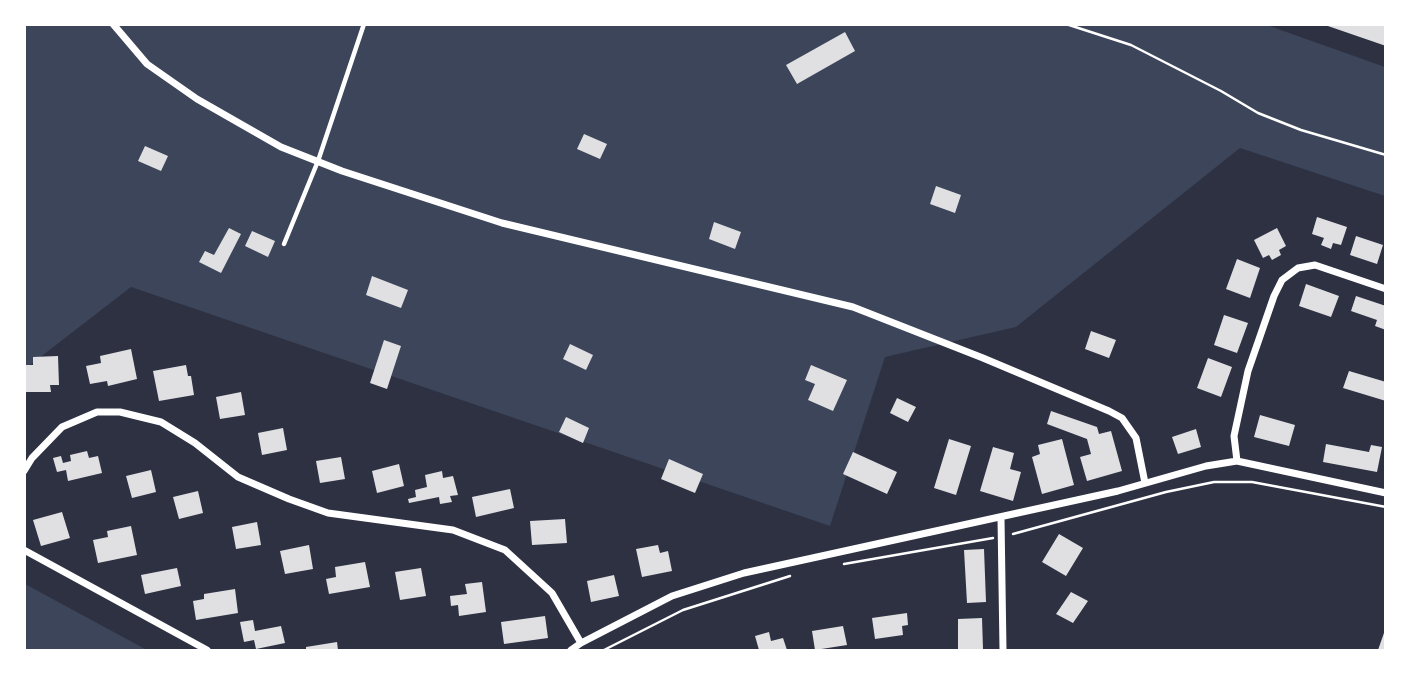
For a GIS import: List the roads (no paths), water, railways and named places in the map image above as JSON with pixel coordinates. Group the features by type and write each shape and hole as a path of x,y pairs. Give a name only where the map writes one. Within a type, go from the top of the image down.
{"street":[{"path":"113,24 148,64 197,99 281,147 502,223 853,307 996,363 1122,418 1136,438 1145,483"},
{"path":"1237,461 1234,436 1248,371 1282,280 1298,268 1315,265 1385,289"},
{"path":"24,471 32,458 62,427 97,412 120,412 161,422 195,443 237,477 289,499 328,513 453,530 505,550 552,593 581,643"},
{"path":"570,650 672,596 744,573 1001,518 1181,472 1237,461 1385,493"},
{"path":"1001,518 1003,650"},
{"path":"24,550 207,650"}],"lane":[{"path":"284,244 318,161 363,24"}]}
